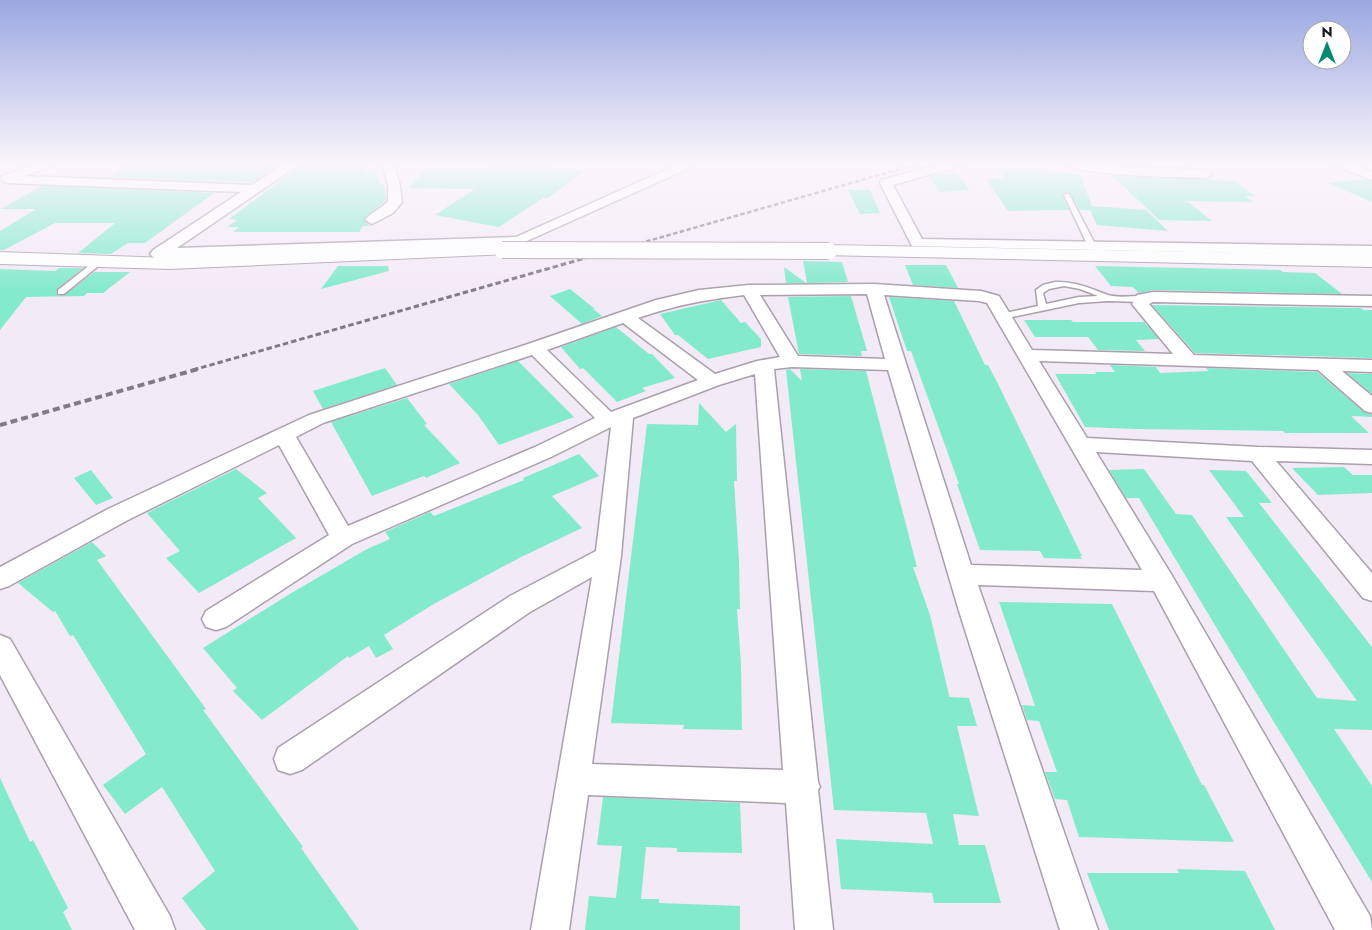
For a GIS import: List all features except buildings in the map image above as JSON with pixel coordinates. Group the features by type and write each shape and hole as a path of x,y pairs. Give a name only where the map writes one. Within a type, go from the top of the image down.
{"main road":[{"path":"0,258 98,263 151,258 502,250 829,251 1372,261"}],"street":[{"path":"151,258 227,206"},
{"path":"372,220 391,206"},
{"path":"261,256 383,244 518,241 594,206"},
{"path":"898,206 917,243 1372,251"},
{"path":"874,289 962,575 1079,930"},
{"path":"0,578 117,514 316,419 535,348 662,304 699,295 749,290 874,289 981,296 993,300 1162,581 1356,930"},
{"path":"749,290 792,361"},
{"path":"1189,361 1140,304 1143,299 1153,297 1372,301"},
{"path":"625,317 712,381"},
{"path":"535,348 616,417"},
{"path":"1026,355 1372,366"},
{"path":"216,619 343,538 543,452 616,417 712,381 764,365 792,361 896,365"},
{"path":"764,365 803,787 814,930"},
{"path":"1324,365 1372,407"},
{"path":"550,930 608,556 616,417"},
{"path":"284,434 343,538"},
{"path":"1078,444 1258,454 1372,457"},
{"path":"1258,454 1372,591"},
{"path":"290,759 520,604 608,556"},
{"path":"962,575 1162,581"},
{"path":"0,647 156,930"},
{"path":"573,779 803,787"}],"lane":[{"path":"1074,206 1092,246"},
{"path":"61,292 98,263"},
{"path":"1042,307 1039,292 1054,285 1082,287 1096,291 1108,298"},
{"path":"1003,316 1071,301 1108,298 1143,299"}],"railway":[{"path":"599,255 769,206"},
{"path":"193,370 603,253"},
{"path":"0,425 198,369"}]}
